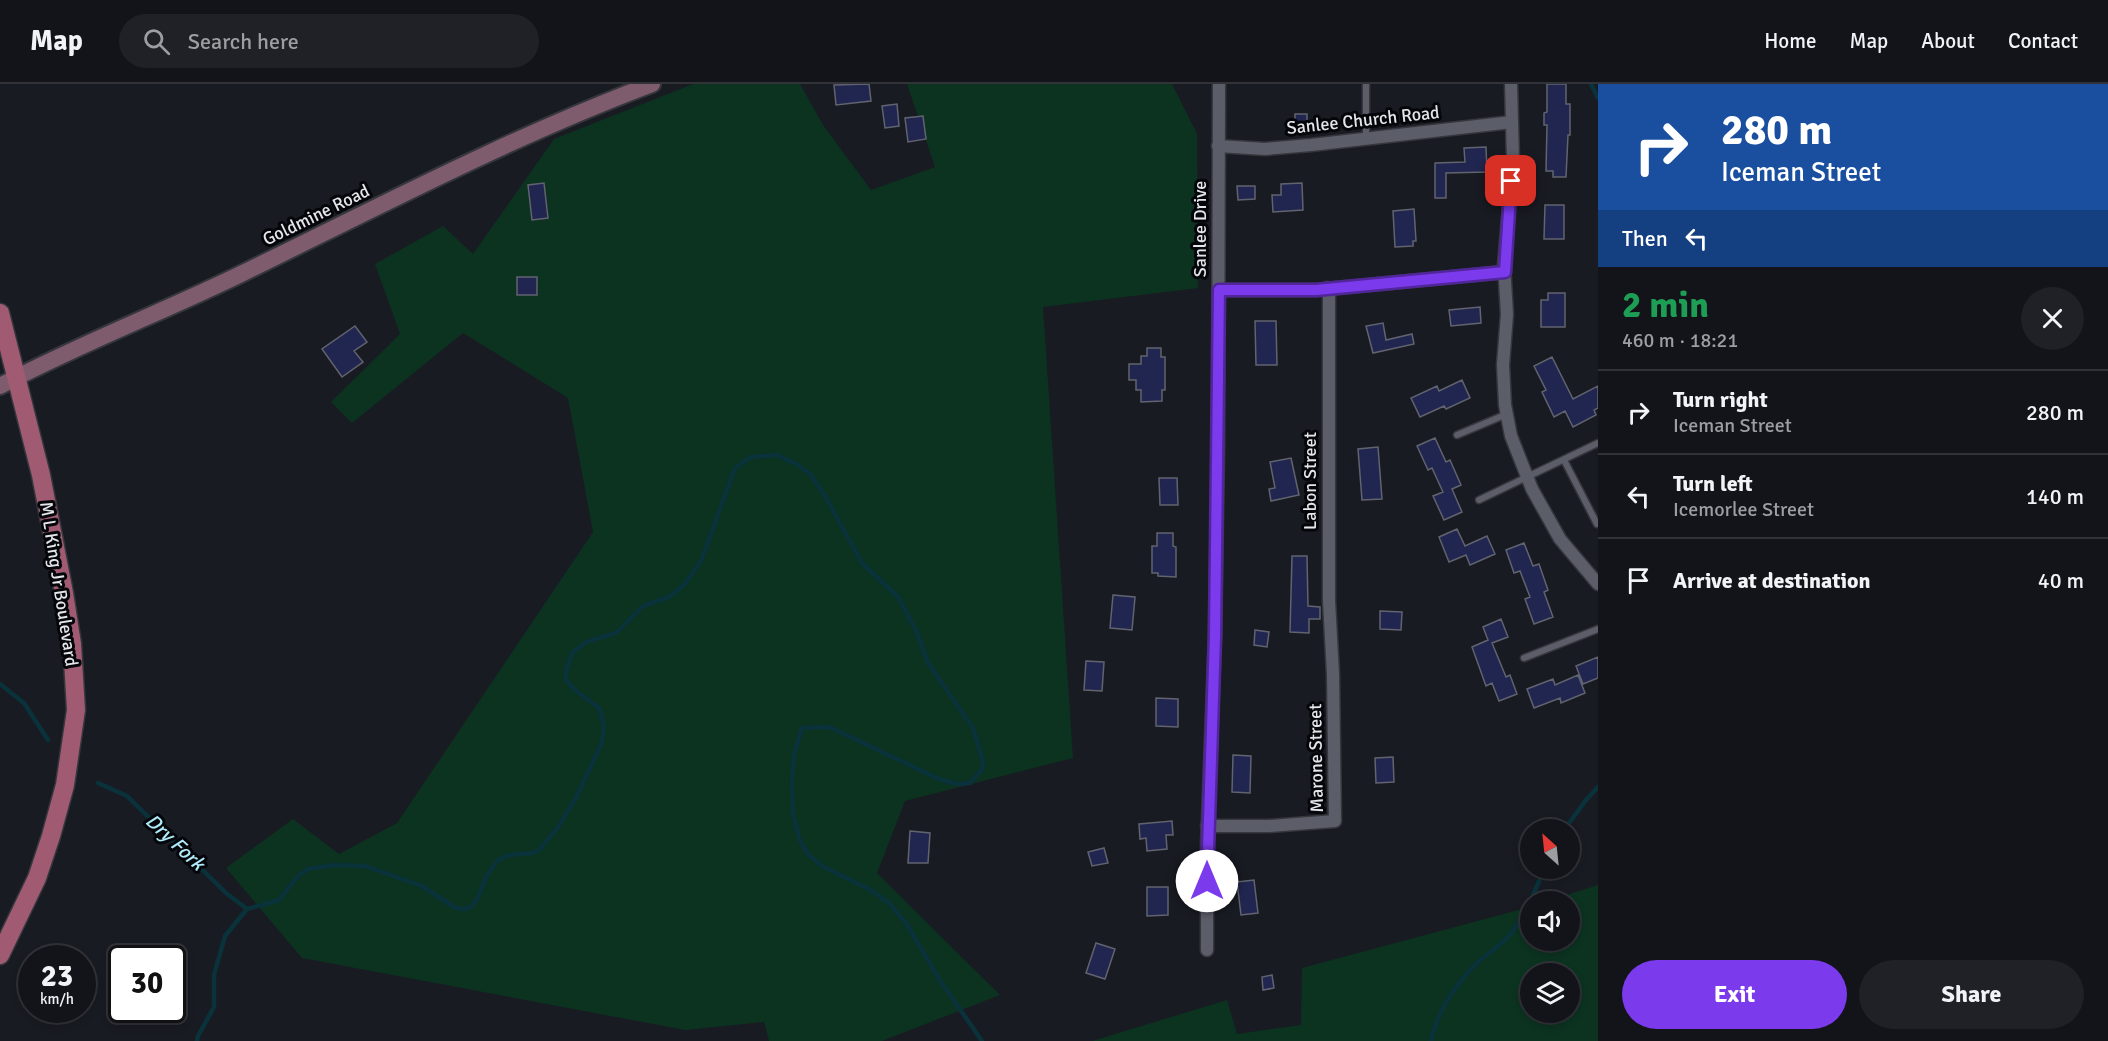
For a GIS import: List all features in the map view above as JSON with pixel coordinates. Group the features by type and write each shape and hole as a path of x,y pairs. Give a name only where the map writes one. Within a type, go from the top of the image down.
{"main road":[{"name":"Goldmine Road","path":"7,382 41,364 236,276 524,137 610,99 652,84"},
{"name":"M L King Jr Boulevard","path":"0,313 7,382 41,475 64,593 72,644 76,710 65,785 51,837 32,888 0,955"}],"street":[{"name":"Sanlee Drive","path":"1207,950 1207,826 1215,636 1219,84"},
{"path":"1511,84 1513,160 1505,272 1507,314 1503,365 1507,414 1514,444 1527,478 1560,539 1598,584"},
{"name":"Sanlee Church Road","path":"1218,146 1265,148 1512,122"},
{"path":"1219,290 1328,288 1505,272"},
{"name":"Labon Street","path":"1328,288 1329,601 1333,674"},
{"name":"Marone Street","path":"1207,826 1269,826 1335,821 1333,674"}],"lane":[{"path":"1366,84 1366,139"},
{"path":"1457,435 1507,414"},
{"path":"1479,500 1598,443"},
{"path":"1564,460 1597,524"},
{"path":"1524,658 1598,629"}],"green space":[{"path":"693,84 800,84 823,125 871,190 935,167 907,84 1172,84 1197,134 1198,288 1043,307 1073,758 905,801 877,873 1000,995 882,1041 769,1041 764,1022 685,1030 302,958 226,868 293,819 339,854 397,823 593,532 568,398 463,333 352,423 331,402 400,334 375,264 443,226 473,254 554,139"},
{"path":"1598,885 1598,1041 1092,1041 1227,1000 1237,1034 1301,1025 1302,968 1520,910 1520,951 1580,951 1579,891"}],"building":[{"path":"869,84 871,101 836,105 834,85"},
{"path":"1547,84 1566,84 1566,104 1570,104 1570,135 1568,135 1566,177 1553,177 1553,171 1546,171 1547,125 1544,125 1544,113 1547,112"},
{"path":"897,104 899,126 885,128 882,106"},
{"path":"1295,114 1307,114 1307,134 1295,134"},
{"path":"923,116 926,139 908,142 905,118"},
{"path":"1486,147 1487,172 1446,173 1446,198 1435,198 1435,163 1465,162 1464,148"},
{"path":"544,183 548,218 532,220 528,185"},
{"path":"1302,183 1303,210 1273,212 1272,195 1281,195 1281,184"},
{"path":"1237,186 1255,186 1255,199 1238,200"},
{"path":"1545,205 1564,205 1564,239 1544,239"},
{"path":"1414,209 1416,241 1413,241 1413,246 1395,247 1393,211"},
{"path":"517,277 537,277 537,295 517,295"},
{"path":"1548,293 1565,293 1565,327 1541,327 1541,300 1548,300"},
{"path":"1480,307 1481,323 1451,326 1449,310"},
{"path":"1255,321 1276,321 1277,365 1256,365"},
{"path":"1383,323 1386,340 1412,334 1414,344 1373,353 1366,326"},
{"path":"355,326 367,342 354,351 363,362 342,377 322,349"},
{"path":"1147,348 1161,348 1161,357 1165,357 1165,390 1162,390 1162,401 1141,402 1141,390 1136,390 1136,380 1129,380 1129,364 1141,364 1141,356 1147,356"},
{"path":"1552,357 1573,399 1598,386 1598,408 1594,410 1596,415 1573,427 1565,411 1554,417 1542,392 1546,390 1534,366"},
{"path":"1462,380 1470,398 1420,417 1411,398 1437,386 1439,391"},
{"path":"1435,438 1446,462 1450,460 1461,485 1452,489 1462,512 1444,520 1433,496 1443,492 1432,468 1428,470 1417,446"},
{"path":"1378,447 1382,499 1362,500 1358,449"},
{"path":"1291,458 1299,495 1271,501 1269,489 1275,488 1270,462"},
{"path":"1159,478 1177,478 1178,505 1160,505"},
{"path":"1457,529 1465,546 1487,536 1495,554 1470,565 1466,555 1449,562 1439,537"},
{"path":"1157,533 1173,533 1173,546 1176,547 1176,577 1158,576 1158,573 1152,573 1152,546 1157,546"},
{"path":"1524,543 1533,566 1539,564 1548,590 1544,592 1553,617 1534,624 1525,599 1530,597 1520,571 1514,573 1506,550"},
{"path":"1292,556 1307,556 1308,606 1320,607 1320,619 1309,619 1309,633 1290,632"},
{"path":"1113,595 1135,597 1132,630 1110,628"},
{"path":"1380,611 1402,612 1401,630 1380,629"},
{"path":"1501,619 1508,637 1492,643 1506,677 1510,675 1517,694 1499,701 1492,683 1486,686 1472,647 1488,640 1483,627"},
{"path":"1255,630 1269,632 1267,647 1254,645"},
{"path":"1598,657 1598,678 1583,684 1576,666"},
{"path":"1086,661 1104,662 1102,691 1084,690"},
{"path":"1578,675 1585,693 1561,703 1560,698 1534,708 1527,689 1553,679 1555,685"},
{"path":"1156,698 1178,699 1178,727 1156,726"},
{"path":"1233,755 1251,756 1250,793 1232,792"},
{"path":"1393,757 1394,782 1376,783 1375,758"},
{"path":"1172,821 1173,835 1166,835 1167,849 1147,851 1146,838 1140,839 1139,824"},
{"path":"910,831 930,833 928,863 908,863"},
{"path":"1104,848 1108,863 1092,866 1088,852"},
{"path":"1254,880 1258,913 1241,915 1237,882"},
{"path":"1147,887 1168,887 1168,915 1147,916"},
{"path":"1096,943 1115,949 1105,979 1086,973"},
{"path":"1272,975 1274,988 1263,990 1262,977"}],"waterway":[{"path":"1591,84 1598,98"},
{"path":"197,1041 214,1007 214,975 225,936 247,909 279,900 298,876 308,869 334,865 365,866 422,886 454,907 461,909 469,908 477,900 487,875 498,860 509,855 532,853 539,850 558,827 576,798 602,742 604,727 600,709 566,680 566,671 572,653 586,642 616,633 643,606 669,597 684,585 701,561 735,468 751,457 777,455 798,465 810,474 825,496 862,563 898,597 916,630 928,663 973,728 983,761 982,769 970,783 957,784 939,779 834,729 802,728 794,754 792,781 793,814 800,841 808,854 822,866 869,889 889,903 906,923 939,979 982,1041"},
{"name":"Dry Fork","path":"0,684 24,703 48,740"},
{"name":"Dry Fork","path":"98,783 127,796 226,893 247,909"},
{"path":"1572,819 1598,787"},
{"path":"1431,1041 1448,998 1470,970 1507,938 1519,922 1540,879"}],"route":[{"path":"1207,881 1215,636 1219,290 1316,290 1505,272 1511,181"}]}
